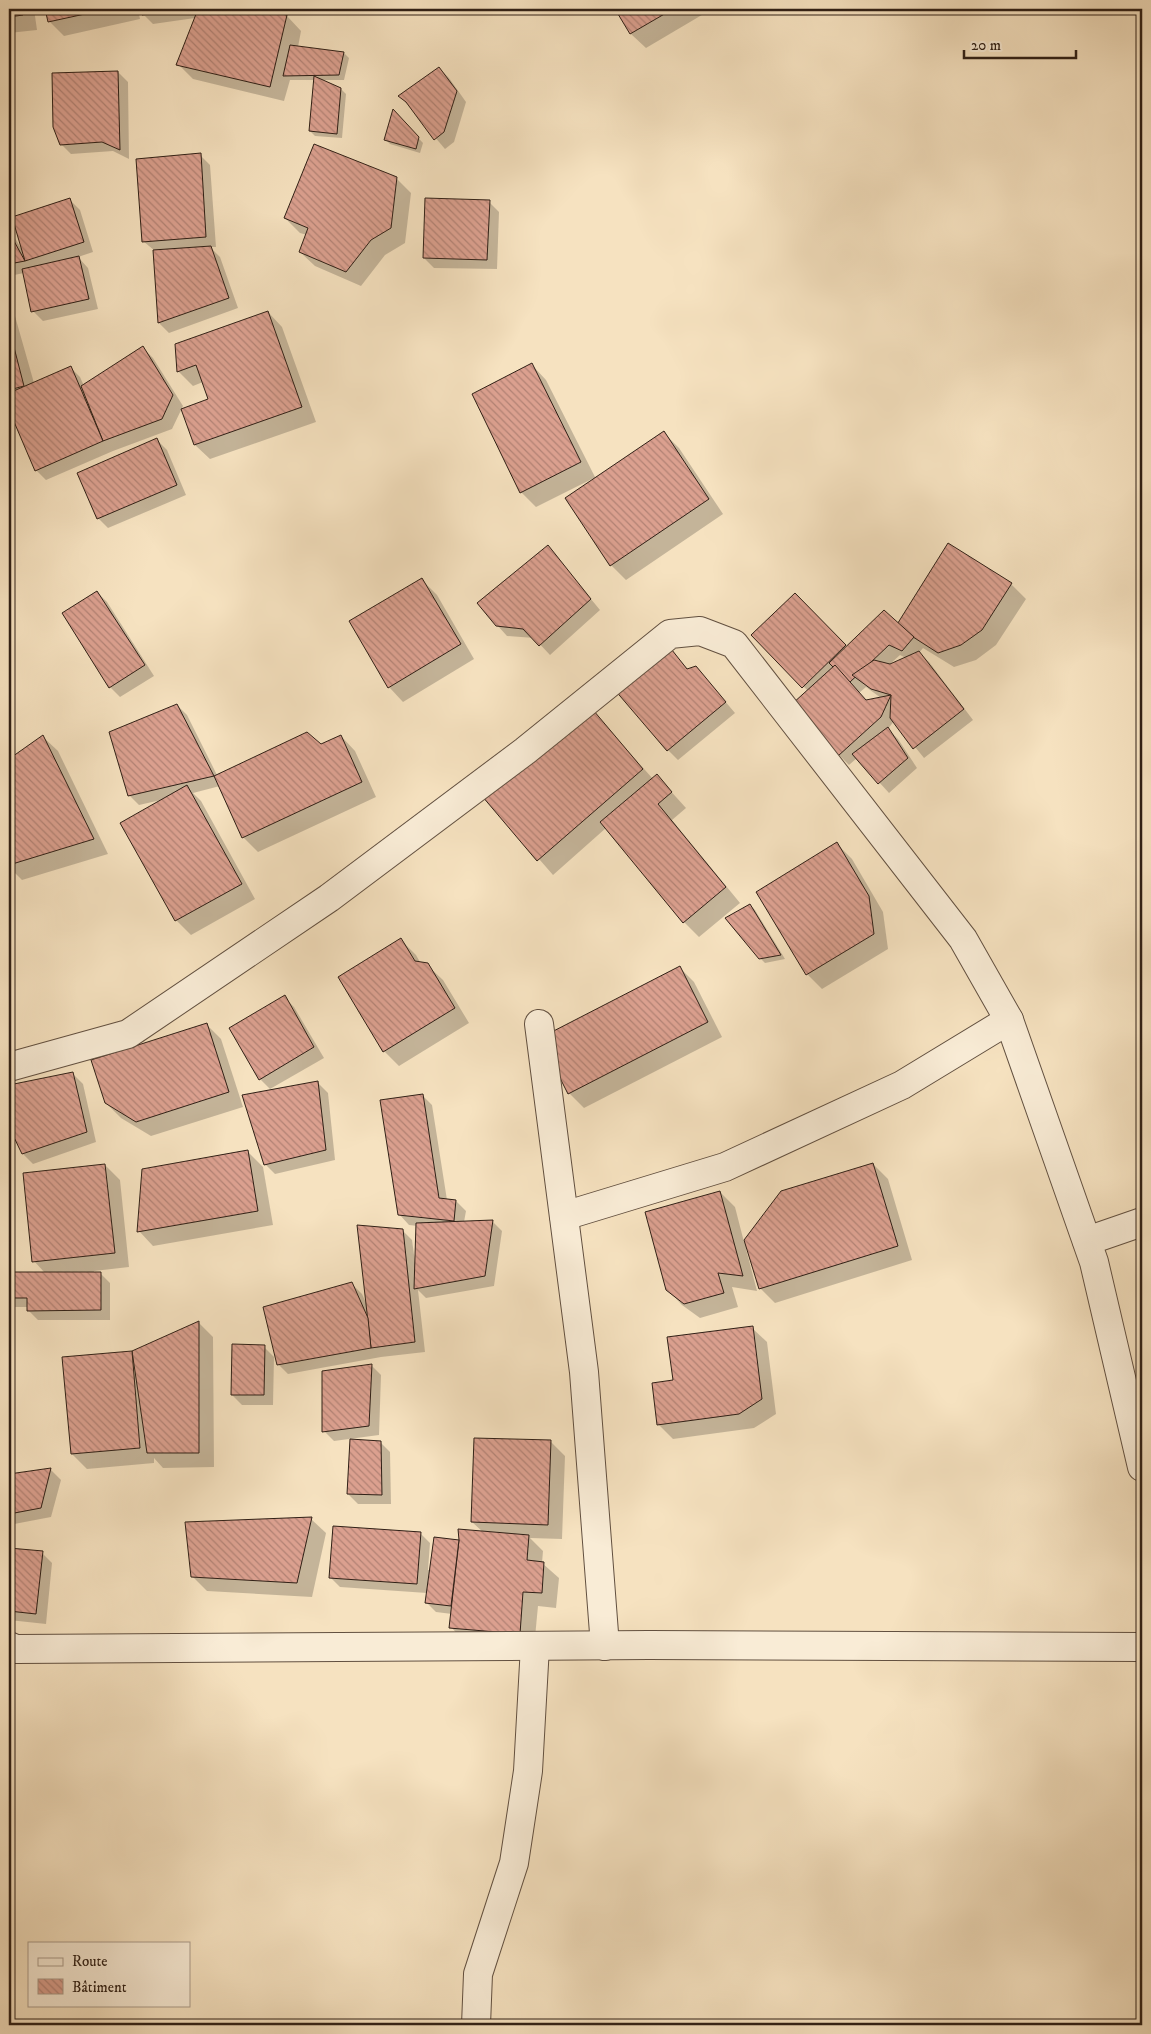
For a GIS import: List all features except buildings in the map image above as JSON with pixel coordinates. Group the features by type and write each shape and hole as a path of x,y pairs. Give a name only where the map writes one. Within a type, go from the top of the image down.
{"street":[{"path":"9,1066 128,1034 329,898 525,751 670,634 700,631 734,644 964,939 1009,1020 1094,1262 1142,1467"},
{"path":"564,1216 725,1167 902,1085 1009,1020"},
{"path":"539,1024 584,1372 605,1646"},
{"path":"1087,1241 1142,1222"},
{"path":"9,1646 16,1649 535,1646 1142,1647"},
{"path":"476,2025 478,1974 514,1863 528,1771 535,1646"}]}
